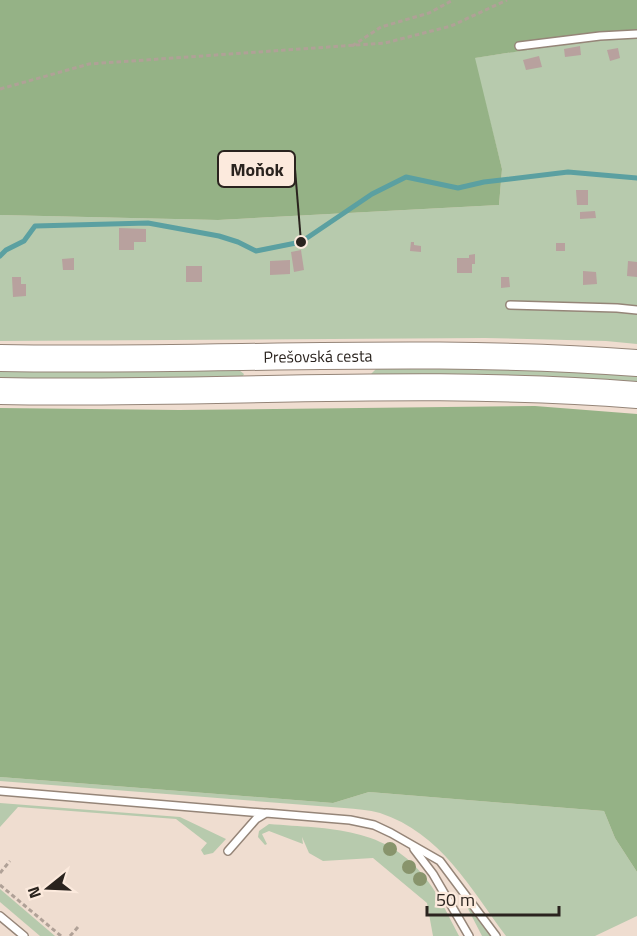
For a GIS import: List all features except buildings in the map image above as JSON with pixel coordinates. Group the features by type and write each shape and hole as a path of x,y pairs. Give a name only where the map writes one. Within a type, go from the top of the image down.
{"highway":[{"name":"Prešovská cesta","path":"0,358 468,355 573,358 637,363"},
{"name":"Prešovská cesta","path":"0,391 473,387 576,390 637,395"}],"lane":[{"path":"519,46 637,34"},
{"path":"510,305 637,310"},
{"path":"0,790 266,813 374,825 440,861 496,936"},
{"path":"228,850 256,819 266,813"},
{"path":"413,847 434,874 470,936"},
{"path":"0,916 24,936"}],"path":[{"path":"350,47 381,27 429,13 453,0"},
{"path":"0,89 89,64 385,43 451,26 507,0"},
{"path":"0,873 10,861"},
{"path":"0,862 5,867"},
{"path":"0,885 61,936"},
{"path":"70,936 78,927"}],"green space":[{"path":"0,0 637,0 637,33 475,58 502,169 499,205 218,220 0,215"},
{"path":"637,33 637,344 485,338 0,341 0,215 218,220 499,205 502,169 474,58"},
{"path":"376,369 591,371 637,375 637,384 374,377 371,374"},
{"path":"0,370 239,370 244,374 239,379 0,379"},
{"path":"535,406 637,414 637,872 615,838 604,811 369,792 333,803 0,777 0,408 179,410"},
{"path":"0,777 333,803 369,792 604,811 615,838 637,872 637,916 595,936 506,936 466,881 437,848 401,822 380,813 349,808 0,781"},
{"path":"0,803 180,817 226,839 213,853 204,855 201,850 207,843 176,819 18,807 0,827"},
{"path":"269,824 314,827 356,834 394,849 411,862 427,880 459,936 433,936 427,903 373,858 323,861 309,853 302,837 303,844 269,831 262,834 267,844 265,845 258,837 259,831"},
{"path":"0,889 55,936 40,936 0,902"},
{"path":"462,895 491,936 482,936"}],"waterway":[{"path":"0,256 6,250 24,241 35,226 148,223 219,236 256,251 301,242 372,194 406,177 458,188 484,182 568,172 637,178"}],"place":[{"name":"Moňok","path":"301,242"}]}
